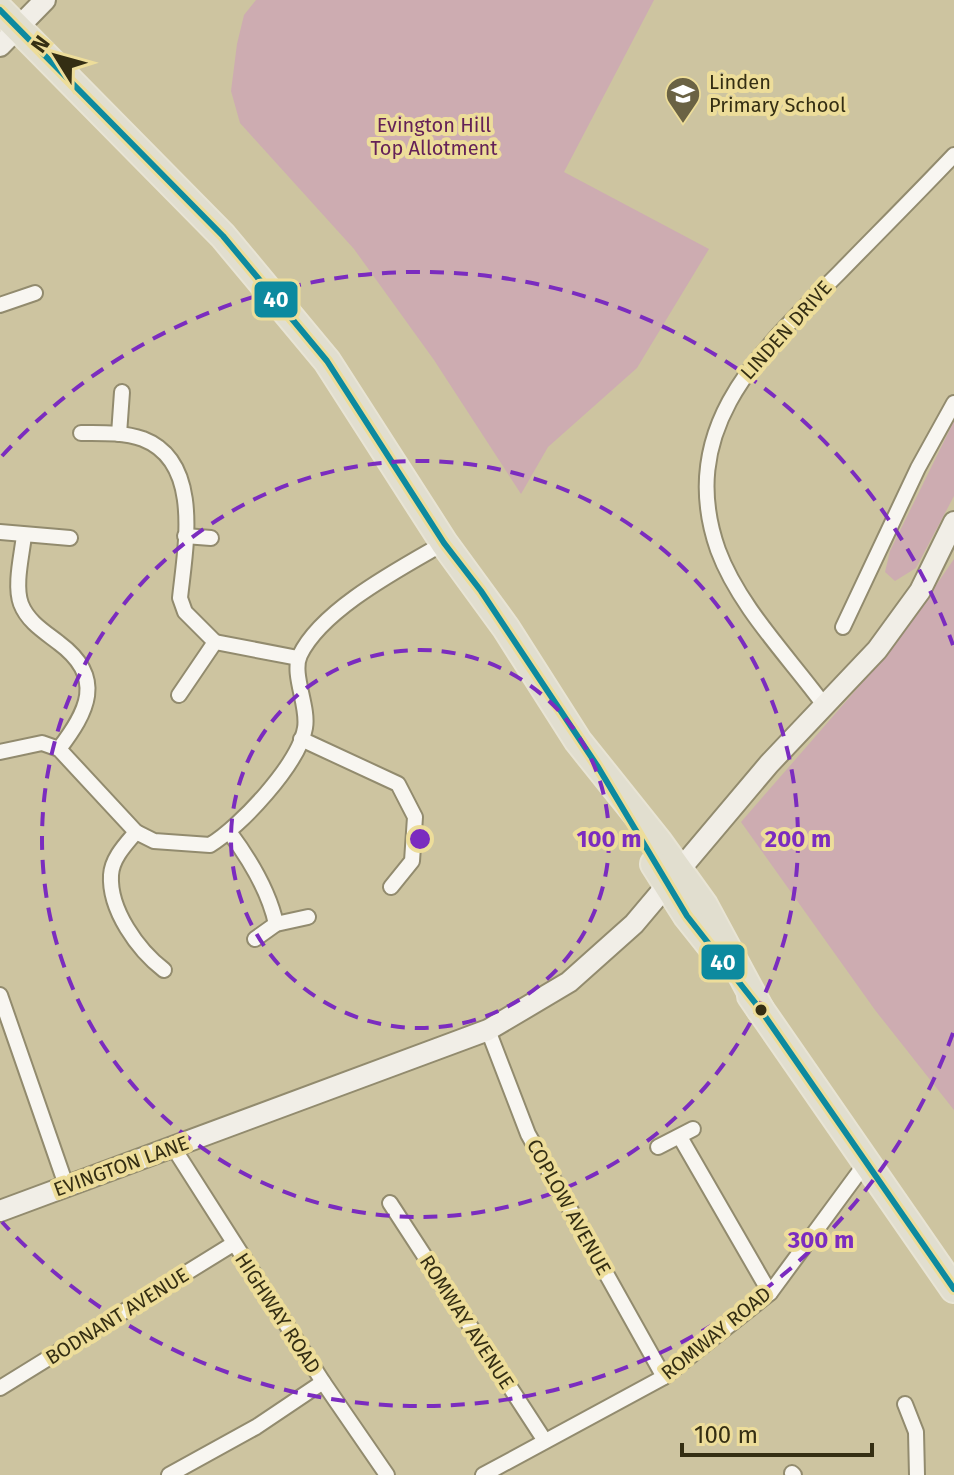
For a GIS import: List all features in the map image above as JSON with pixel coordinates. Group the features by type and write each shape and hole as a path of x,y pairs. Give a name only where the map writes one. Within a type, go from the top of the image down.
{"highway":[{"path":"6,28 223,236 290,314 354,400 444,543 481,591 673,876 704,905 760,1009 954,1289"}],"street":[{"path":"6,28 45,0"},
{"name":"LINDEN DRIVE","path":"824,705 727,571 714,534 707,495 712,438 722,413 756,360 954,155"},
{"path":"0,305 35,293"},
{"path":"119,434 122,392"},
{"path":"843,627 918,468 954,403"},
{"path":"81,433 119,434 145,440 161,452 176,471 185,490 180,598 185,612 215,642 298,658"},
{"name":"EVINGTON LANE","path":"0,1211 488,1030 569,982 600,958 824,705 877,650 920,591 954,522"},
{"path":"0,532 70,538"},
{"path":"24,535 20,602 33,623 81,664 89,688 81,719 59,749"},
{"path":"185,536 211,538"},
{"path":"0,752 42,743 59,749 136,832 154,841 178,846 210,845 230,833 250,814 301,739 305,720 298,658 314,633 354,600 444,543"},
{"path":"179,695 215,642"},
{"path":"301,739 398,784 415,817 412,861 391,887"},
{"path":"136,832 119,853 111,875 121,918 141,952 164,970"},
{"path":"230,833 272,905 276,924"},
{"path":"255,939 276,924 308,917"},
{"path":"0,995 66,1185"},
{"name":"COPLOW AVENUE","path":"488,1030 528,1134 664,1377"},
{"path":"658,1147 693,1129"},
{"path":"680,1137 770,1293"},
{"name":"HIGHWAY ROAD","path":"173,1147 323,1382 387,1475"},
{"name":"ROMWAY ROAD","path":"483,1475 664,1377 770,1293 865,1164"},
{"name":"ROMWAY AVENUE","path":"390,1203 545,1441"},
{"name":"BODNANT AVENUE","path":"0,1388 233,1244"},
{"path":"169,1475 256,1427 323,1382"},
{"path":"905,1404 916,1432 917,1475"}],"green space":[{"name":"Evington Hill Top Allotment","path":"256,0 654,0 564,172 709,249 637,368 548,447 521,494 434,360 354,249 240,123 231,91 237,44 244,15"},
{"path":"954,421 954,496 916,568 895,581 885,572 890,551"},
{"path":"954,559 954,1110 875,1010 741,822 895,645"}],"transit line":[{"name":"40","path":"0,10 223,236 327,361 444,543 481,591 598,767 687,916 760,1009 954,1289"}],"place":[{"name":"Linden Primary School","path":"683,125"}]}
